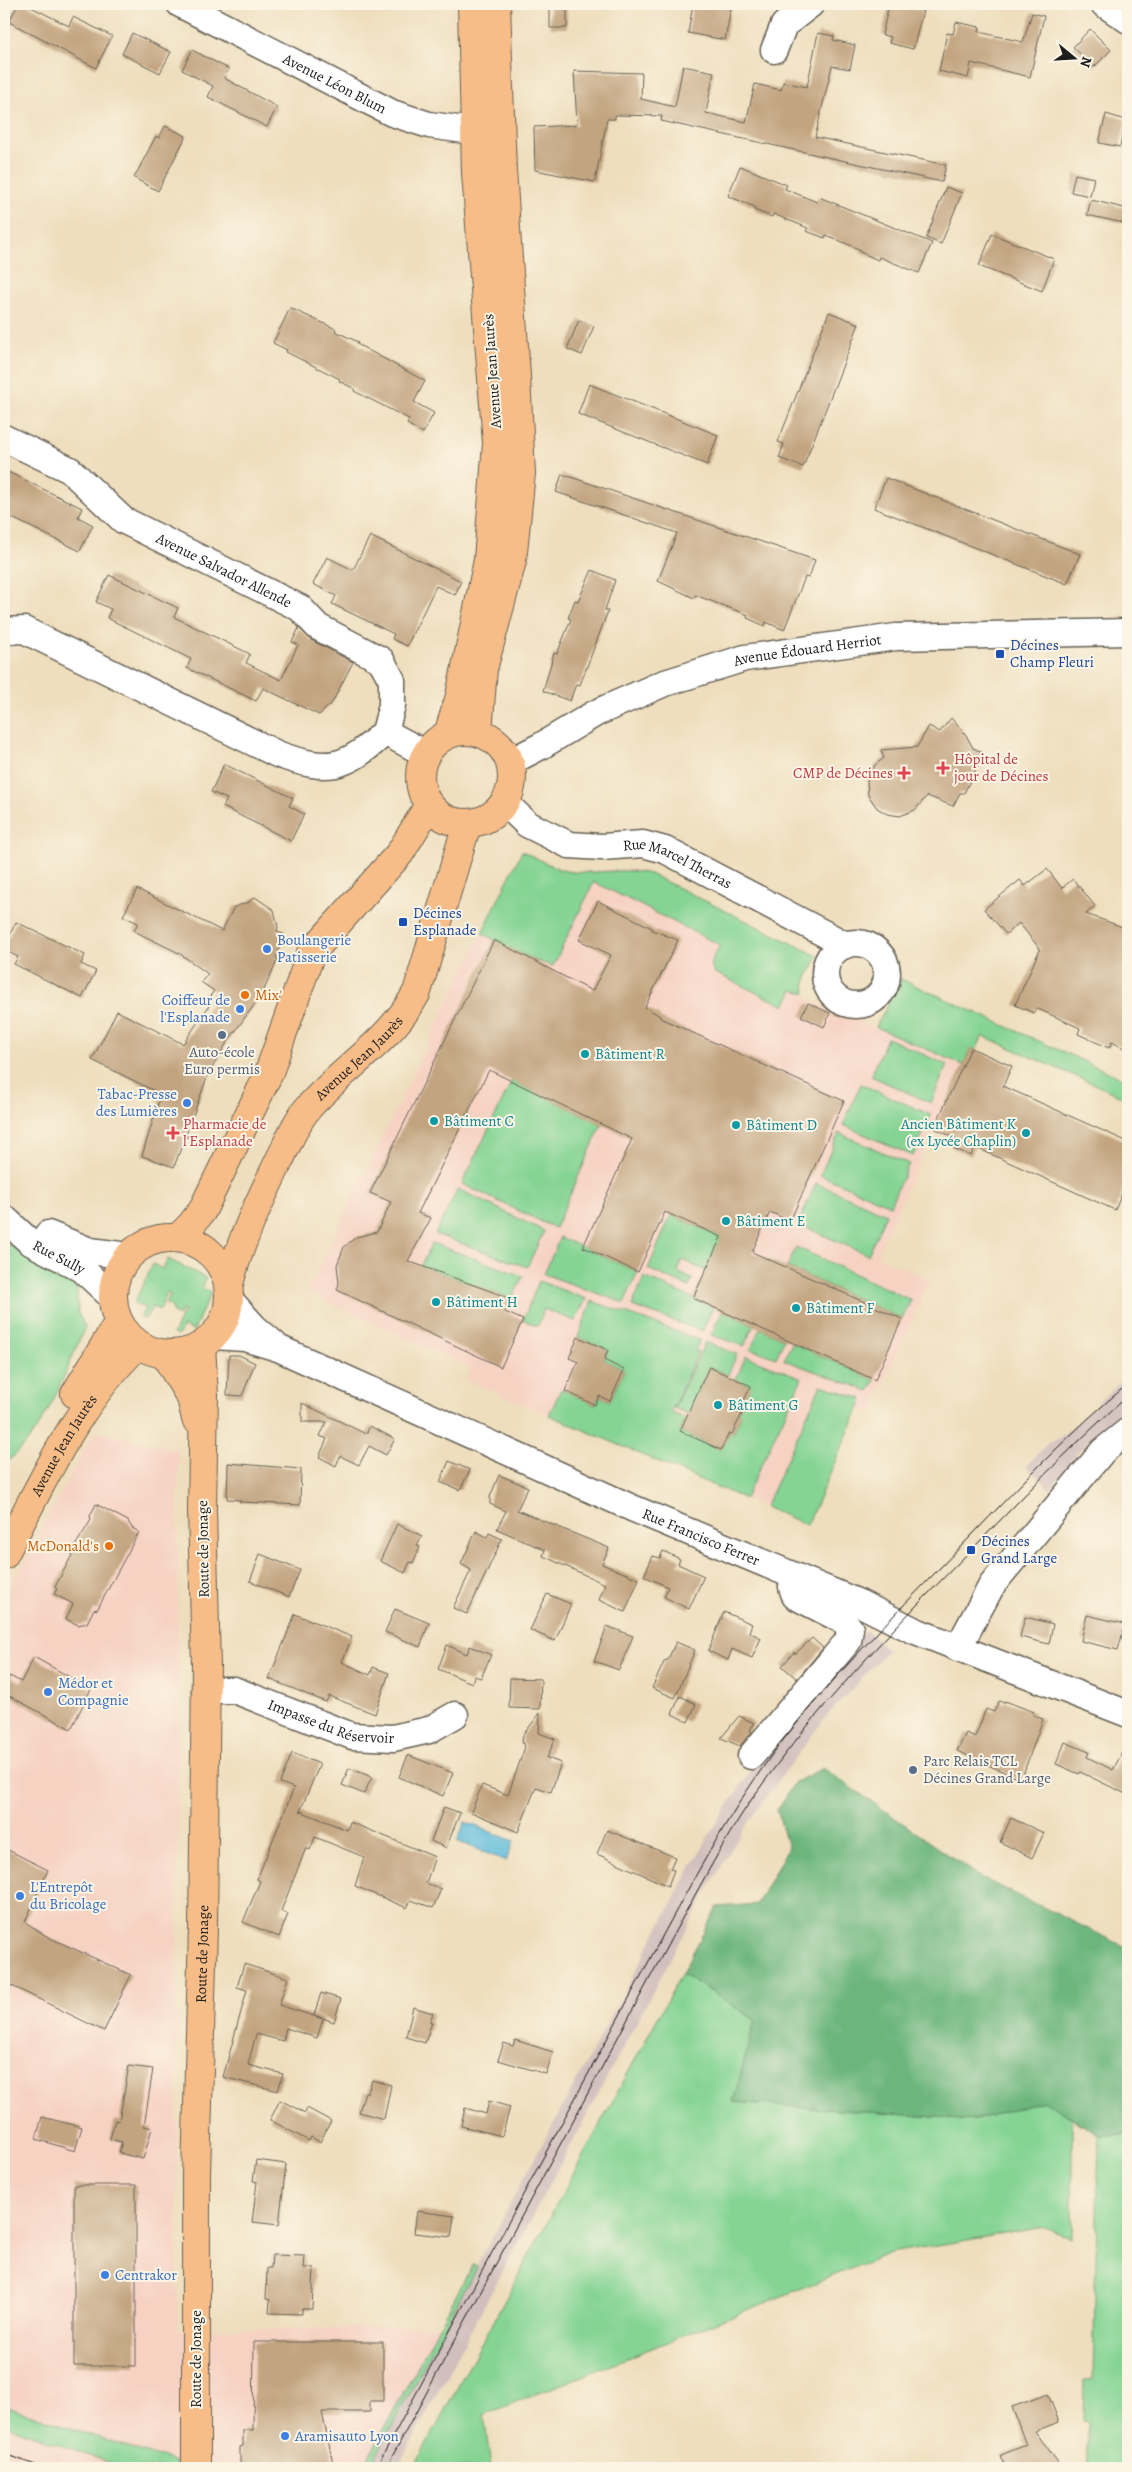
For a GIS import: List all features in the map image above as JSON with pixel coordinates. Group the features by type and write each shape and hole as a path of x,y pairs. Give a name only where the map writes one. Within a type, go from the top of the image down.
{"main road":[{"name":"Avenue Jean Jaurès","path":"472,4 487,128 521,473 512,561 482,668 478,732"},
{"name":"Avenue Jean Jaurès","path":"448,734 460,696 488,560 497,443 487,128 496,4"},
{"path":"463,731 478,732 498,743 510,762 512,783 505,803 488,818 467,824 445,818 429,805 424,797 420,771 426,754 432,746 448,734 463,731"},
{"path":"178,1238 192,1225 202,1211 262,1088 311,953 400,853 429,805"},
{"name":"Avenue Jean Jaurès","path":"229,1291 244,1233 306,1110 323,1091 395,1026 408,1010 417,992 467,824"},
{"path":"178,1238 204,1248 223,1269 229,1291 222,1325 208,1341 184,1353 165,1355 138,1345 127,1335 115,1310 114,1282 119,1268 128,1256 151,1241 178,1238"},
{"name":"Avenue Jean Jaurès","path":"4,1516 115,1310"},
{"name":"Route de Jonage","path":"196,2468 196,2174 203,1928 205,1690 202,1440 208,1341"},
{"name":"Avenue Jean Jaurès","path":"4,1555 73,1426 105,1379 138,1345"},
{"name":"Route de Jonage","path":"165,1355 191,1398 202,1440"}],"street":[{"name":"Avenue Léon Blum","path":"180,4 392,113 429,125 465,130 487,128"},
{"path":"774,50 784,25 811,4"},
{"path":"1104,4 1128,20"},
{"name":"Avenue Salvador Allende","path":"4,438 70,470 123,520 300,608 318,627 381,660 392,680 392,706 385,732"},
{"path":"4,631 24,630 277,754 305,764 333,765 360,755 385,732 426,754"},
{"name":"Avenue Édouard Herriot","path":"510,762 613,705 662,684 745,658 896,637 1128,632"},
{"name":"Rue Marcel Therras","path":"505,803 527,824 569,845 602,847 643,844 665,850 846,945"},
{"name":"Rue Sully","path":"4,1217 90,1251 128,1256"},
{"name":"Rue Sully","path":"4,1217 30,1242 82,1269 115,1310"},
{"name":"Rue Francisco Ferrer","path":"229,1291 254,1327 278,1348"},
{"name":"Rue Francisco Ferrer","path":"208,1341 245,1338 278,1348 624,1504 795,1578 859,1603 899,1623 1128,1714"},
{"path":"958,1648 992,1585 1103,1451 1128,1431"},
{"path":"751,1756 848,1640 850,1629 844,1621 796,1596 792,1587 795,1578"},
{"name":"Impasse du Réservoir","path":"205,1690 234,1690 352,1736 393,1738 429,1730 455,1714"}],"shaded area":[{"path":"522,851 559,869 573,872 632,869 650,874 818,956 804,988 809,999 875,1029 901,979 985,1017 876,1256 930,1280 871,1413 859,1409 807,1525 467,1380 471,1368 307,1292"},
{"path":"1128,1375 1128,1405 1076,1454 1078,1456 1050,1489 1026,1466 1048,1443 1061,1437"},
{"path":"95,1431 178,1450 177,2330 439,2326 361,2468 4,2468 4,1598"},
{"path":"866,1630 888,1650 824,1719 746,1825 712,1882 397,2468 361,2468 473,2264 477,2266 707,1838 754,1765 805,1698"}],"green space":[{"path":"522,851 566,871 630,871 650,874 818,956 805,982 806,993 793,990 785,1006 715,973 712,962 720,945 594,882 553,966 516,952 482,933"},
{"path":"901,979 1128,1081 1128,1099 983,1036 976,1050 971,1048 963,1065 876,1027"},
{"path":"887,1038 947,1065 931,1103 871,1076"},
{"path":"512,1081 602,1124 555,1228 462,1184"},
{"path":"861,1084 931,1115 913,1156 843,1125"},
{"path":"839,1133 909,1164 890,1205 820,1175"},
{"path":"816,1183 886,1214 868,1255 798,1224"},
{"path":"458,1189 544,1231 527,1267 435,1234"},
{"path":"671,1215 721,1237 706,1271 682,1260 678,1272 692,1279 689,1287 648,1269"},
{"path":"560,1237 638,1272 624,1303 544,1274"},
{"path":"4,1241 36,1258 77,1288 78,1313 85,1327 52,1402 42,1420 31,1437 4,1464"},
{"path":"432,1243 523,1276 512,1299 427,1268 418,1271"},
{"path":"796,1247 911,1300 902,1319 787,1267"},
{"path":"168,1259 206,1278 202,1288 211,1292 193,1331 183,1326 178,1336 173,1334 184,1311 181,1310 179,1316 173,1313 172,1307 166,1304 170,1294 167,1293 160,1310 152,1307 145,1319 140,1317 145,1308 134,1303 153,1264 163,1269"},
{"path":"644,1277 713,1307 702,1331 632,1306"},
{"path":"539,1281 586,1299 575,1321 544,1309 538,1326 523,1320"},
{"path":"592,1301 700,1340 695,1350 698,1352 671,1412 685,1419 680,1431 721,1450 729,1433 733,1434 741,1415 738,1413 750,1386 736,1379 746,1356 802,1378 745,1499 549,1415 561,1389 595,1405 599,1396 610,1401 624,1370 604,1360 608,1350 578,1337"},
{"path":"722,1311 754,1325 744,1346 711,1335"},
{"path":"760,1328 784,1339 776,1358 751,1349"},
{"path":"705,1342 737,1354 728,1375 709,1367 696,1395 698,1397 688,1414 674,1408"},
{"path":"792,1343 875,1380 869,1391 784,1360"},
{"path":"821,1385 863,1399 807,1525 765,1507"},
{"path":"823,1768 982,1878 1128,1948 1128,2135 1099,2135 1044,2101 975,2120 733,2102 755,2020 682,1973 717,1907 757,1904 788,1848 777,1810 795,1782"},
{"path":"682,1973 755,2020 734,2102 975,2120 1044,2101 1072,2118 1072,2239 1045,2227 890,2253 484,2415 491,2468 414,2468"},
{"path":"1099,2135 1128,2135 1128,2468 1088,2468 1088,2422 1083,2421 1084,2381 1093,2378"},
{"path":"473,2264 477,2266 372,2463 369,2468 363,2468"},
{"path":"4,2406 176,2463 176,2468 124,2468 4,2425"}],"water":[{"path":"465,1822 514,1841 506,1861 457,1841"}],"building":[{"path":"18,4 25,4 69,26 73,17 112,36 96,68 9,22"},
{"path":"550,4 567,4 567,28 550,28"},
{"path":"693,4 708,4 731,9 725,40 688,33"},
{"path":"889,4 923,11 913,49 889,43 891,37 882,35"},
{"path":"1032,13 1044,16 1030,77 971,63 968,78 939,71 947,33 953,34 956,22 980,27 979,32 1023,42"},
{"path":"1090,29 1111,50 1094,67 1073,47"},
{"path":"132,33 171,52 160,73 122,54"},
{"path":"818,33 834,36 833,40 855,45 850,69 832,66 815,137 946,165 942,182 661,121 662,116 615,115 615,119 607,119 595,182 535,170 534,127 577,125 574,71 642,73 641,99 675,107 683,66 714,72 706,113 746,122 755,84 781,90 783,82 807,87"},
{"path":"192,50 229,69 224,78 277,107 267,127 208,97 213,86 182,70"},
{"path":"1106,114 1126,120 1120,147 1099,143"},
{"path":"165,126 186,136 158,191 134,178 156,136 159,138"},
{"path":"740,166 787,185 785,189 817,202 819,197 932,243 919,273 879,257 878,260 860,252 861,250 826,235 825,238 806,231 808,228 773,214 772,217 754,210 755,207 728,196"},
{"path":"1075,174 1094,178 1090,196 1071,192"},
{"path":"946,187 962,193 941,244 926,238"},
{"path":"1091,200 1128,209 1128,224 1087,215"},
{"path":"992,234 1054,259 1042,291 979,266"},
{"path":"290,308 336,329 335,331 358,342 357,344 425,381 414,402 434,413 423,433 407,424 409,419 354,391 355,389 339,381 340,379 286,352 287,350 273,343"},
{"path":"829,312 859,324 803,467 779,458 784,444 778,442"},
{"path":"579,320 594,326 582,355 567,349"},
{"path":"589,384 718,435 707,465 578,414"},
{"path":"4,470 82,508 78,517 93,525 80,551 4,514"},
{"path":"562,474 815,560 809,578 805,577 784,630 766,622 765,626 747,618 748,615 695,595 694,598 658,581 677,533 556,492"},
{"path":"886,478 1080,554 1067,584 874,508"},
{"path":"370,536 461,581 455,595 436,586 407,646 392,639 394,634 332,604 336,596 313,584 327,557 353,570"},
{"path":"592,570 615,580 605,610 608,611 580,685 576,684 570,701 543,691 554,653 557,654 571,619 568,618 575,600 578,601"},
{"path":"109,575 178,608 174,617 250,654 246,663 281,680 298,645 292,642 299,628 311,640 353,662 332,703 319,715 263,688 256,701 187,668 191,659 107,618 111,609 96,602"},
{"path":"951,718 966,735 973,748 984,753 964,793 960,793 953,806 927,796 915,810 900,816 887,814 877,808 868,795 867,780 875,765 884,758 881,750 917,747 929,726 940,732"},
{"path":"224,764 293,798 289,806 304,814 291,841 223,807 227,799 211,792"},
{"path":"1047,869 1062,888 1073,879 1095,906 1086,914 1128,929 1128,1050 1112,1042 1109,1048 1078,1034 1080,1028 1036,1008 1034,1013 1015,1005 1040,949 1019,923 1006,934 984,909 1020,880 1025,886"},
{"path":"137,889 222,931 234,907 249,902 255,897 274,910 278,927 277,932 284,934 276,958 278,959 262,994 226,1044 208,1075 174,1167 142,1156 161,1094 92,1060 117,1011 183,1044 211,1003 207,1000 214,991 201,982 208,974 179,953 134,931 138,923 123,916"},
{"path":"598,901 652,928 652,930 678,940 645,1007 660,1016 660,1018 844,1101 790,1221 770,1212 752,1252 902,1319 875,1380 693,1298 721,1237 665,1212 638,1272 583,1247 632,1139 489,1070 418,1213 431,1218 408,1261 512,1299 505,1312 523,1320 501,1367 337,1290 339,1283 337,1265 344,1247 356,1237 377,1232 391,1202 370,1193 494,940 592,991 611,955 579,940"},
{"path":"16,922 85,955 81,964 96,971 82,998 14,964 18,957 4,950 4,947"},
{"path":"808,1003 830,1013 824,1027 801,1016"},
{"name":"Ancien Bâtiment K (ex Lycée Chaplin)","path":"971,1048 1012,1066 1003,1086 1128,1142 1128,1179 1115,1210 975,1147 971,1156 951,1147 955,1138 934,1128"},
{"path":"578,1337 608,1350 604,1360 624,1370 610,1401 599,1396 595,1405 565,1391 578,1362 569,1358"},
{"path":"229,1355 239,1355 255,1363 242,1396 227,1395"},
{"name":"Bâtiment G","path":"709,1367 751,1386 738,1413 742,1414 732,1434 729,1433 721,1450 680,1431"},
{"path":"302,1403 366,1434 370,1426 395,1439 386,1455 369,1446 359,1465 340,1456 336,1466 319,1457 327,1439 320,1436 327,1422 302,1422"},
{"path":"449,1461 470,1470 460,1490 440,1482"},
{"path":"228,1463 301,1469 300,1505 240,1502 240,1500 227,1499"},
{"path":"499,1475 528,1487 517,1510 609,1548 602,1564 639,1579 625,1612 599,1600 605,1584 543,1556 545,1550 497,1529 506,1511 490,1504 490,1497"},
{"path":"96,1504 128,1521 132,1528 139,1532 97,1610 94,1609 87,1623 78,1625 66,1619 73,1604 54,1594 57,1589 55,1587 72,1555 72,1551 91,1520 90,1516"},
{"path":"397,1524 422,1536 417,1545 420,1547 413,1563 410,1562 405,1573 380,1561"},
{"path":"476,1531 487,1537 489,1533 502,1539 467,1614 453,1608 471,1570 461,1564"},
{"path":"663,1551 680,1559 678,1564 704,1576 689,1609 664,1597 668,1587 644,1576 653,1556 660,1558"},
{"path":"260,1554 300,1570 289,1597 250,1581"},
{"path":"547,1594 571,1604 555,1641 530,1630"},
{"path":"395,1609 429,1623 420,1647 385,1632"},
{"path":"724,1612 752,1624 749,1632 761,1638 752,1658 732,1649 728,1660 708,1651"},
{"path":"295,1614 352,1637 342,1662 370,1675 373,1667 389,1673 375,1714 329,1696 326,1702 269,1679"},
{"path":"1087,1615 1125,1624 1118,1650 1081,1641"},
{"path":"1025,1617 1053,1624 1049,1644 1020,1637"},
{"path":"607,1626 633,1636 619,1670 594,1661"},
{"path":"812,1638 823,1648 797,1679 782,1666 794,1652 795,1654"},
{"path":"676,1642 695,1650 675,1698 652,1688"},
{"path":"447,1645 467,1654 470,1646 491,1655 481,1678 474,1676 472,1683 438,1669"},
{"path":"34,1657 91,1689 71,1729 4,1693 4,1688 10,1676 21,1682"},
{"path":"510,1678 541,1679 540,1709 509,1708"},
{"path":"680,1696 696,1704 688,1722 672,1714"},
{"path":"999,1701 1004,1703 1005,1701 1034,1712 1033,1715 1043,1719 1021,1780 957,1751 966,1733 975,1737 986,1709 994,1712"},
{"path":"540,1713 539,1733 555,1739 547,1758 561,1763 551,1792 536,1787 518,1832 471,1812 482,1785 508,1795 525,1747 522,1742 523,1735"},
{"path":"739,1716 754,1723 750,1730 752,1732 740,1746 721,1738"},
{"path":"1128,1741 1128,1795 1080,1772 1079,1774 1056,1764 1065,1742 1089,1752 1087,1757 1113,1770"},
{"path":"292,1753 320,1764 300,1811 347,1830 350,1822 435,1857 426,1883 441,1889 433,1908 411,1900 407,1908 355,1886 364,1857 315,1837 310,1850 306,1848 281,1911 288,1914 279,1937 243,1922 260,1881 257,1879 294,1788 280,1783"},
{"path":"408,1755 453,1773 443,1796 399,1777"},
{"path":"349,1768 372,1777 364,1794 342,1785"},
{"path":"444,1807 460,1813 446,1848 431,1841"},
{"path":"1011,1818 1044,1833 1032,1858 1000,1842"},
{"path":"607,1830 675,1857 670,1869 674,1870 668,1886 597,1854"},
{"path":"4,1848 48,1870 25,1922 48,1937 131,1975 104,2031 4,1982"},
{"path":"244,1964 288,1978 279,2005 323,2019 317,2038 286,2028 283,2041 256,2034 248,2065 283,2074 278,2091 223,2077 247,1990 237,1987"},
{"path":"321,1993 341,1999 334,2022 314,2015"},
{"path":"413,2007 433,2013 425,2043 406,2037"},
{"path":"515,2040 553,2052 546,2074 498,2060 504,2043 513,2046"},
{"path":"129,2066 153,2069 144,2126 152,2128 143,2159 119,2153 122,2142 110,2139 115,2120 119,2121"},
{"path":"372,2080 391,2085 384,2119 359,2112 365,2092 368,2092"},
{"path":"280,2100 305,2113 307,2108 331,2121 320,2142 311,2137 309,2141 270,2120"},
{"path":"489,2101 510,2107 502,2136 461,2126 465,2108 486,2114"},
{"path":"42,2117 82,2127 75,2151 36,2139"},
{"path":"256,2160 286,2164 279,2225 252,2222 257,2182 253,2181"},
{"name":"Centrakor","path":"74,2185 136,2185 136,2366 74,2366"},
{"path":"417,2211 454,2216 451,2237 414,2233"},
{"path":"272,2255 305,2256 304,2268 314,2268 312,2309 302,2309 302,2314 269,2313 270,2300 266,2299 267,2268 271,2268"},
{"path":"254,2342 383,2342 383,2401 370,2401 370,2412 322,2412 334,2468 240,2468 240,2447 243,2446 243,2430 253,2430"},
{"path":"1048,2394 1059,2422 1035,2431 1062,2468 1006,2468 1001,2455 1026,2445 1012,2407"}],"tram line":[{"path":"376,2468 685,1895 730,1817 763,1767 820,1695 884,1626 1047,1458 1128,1384"},
{"path":"386,2468 679,1924 719,1852 752,1799 840,1687 1052,1467 1128,1396"},
{"path":"4,2454 44,2468"},
{"path":"4,2464 16,2468"}],"place":[{"name":"Décines Champ Fleuri","path":"1000,654"},
{"name":"Hôpital de jour de Décines","path":"943,768"},
{"name":"CMP de Décines","path":"904,773"},
{"name":"Décines Esplanade","path":"403,922"},
{"name":"Boulangerie Patisserie","path":"267,949"},
{"name":"Mix'","path":"245,995"},
{"name":"Coiffeur de l'Esplanade","path":"240,1009"},
{"name":"Auto-école Euro permis","path":"222,1035"},
{"name":"Bâtiment R","path":"585,1054"},
{"name":"Tabac-Presse des Lumières","path":"187,1103"},
{"name":"Bâtiment C","path":"434,1121"},
{"name":"Bâtiment D","path":"736,1125"},
{"name":"Pharmacie de l'Esplanade","path":"173,1133"},
{"name":"Ancien Bâtiment K (ex Lycée Chaplin)","path":"1026,1133"},
{"name":"Bâtiment E","path":"726,1221"},
{"name":"Bâtiment H","path":"436,1302"},
{"name":"Bâtiment F","path":"796,1308"},
{"name":"Bâtiment G","path":"718,1405"},
{"name":"McDonald's","path":"109,1546"},
{"name":"Décines Grand Large","path":"971,1550"},
{"name":"Médor et Compagnie","path":"48,1692"},
{"name":"Parc Relais TCL Décines Grand Large","path":"913,1770"},
{"name":"L'Entrepôt du Bricolage","path":"20,1896"},
{"name":"Centrakor","path":"105,2275"},
{"name":"Aramisauto Lyon","path":"285,2436"}]}
